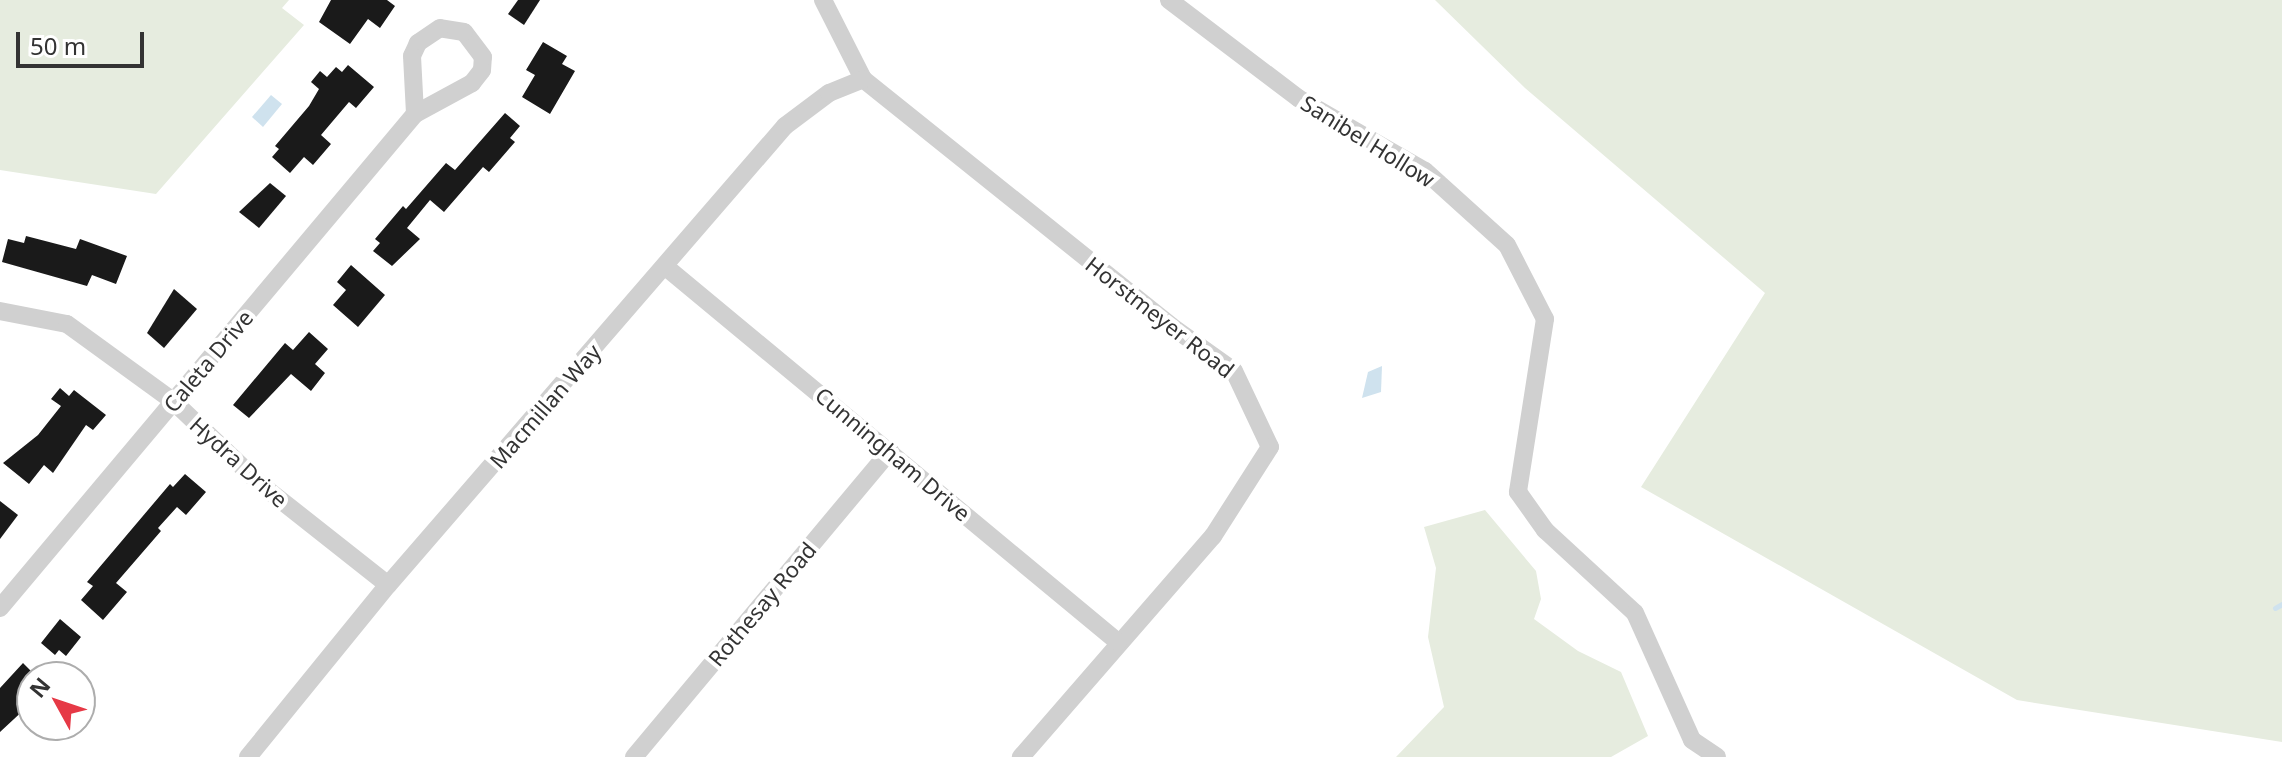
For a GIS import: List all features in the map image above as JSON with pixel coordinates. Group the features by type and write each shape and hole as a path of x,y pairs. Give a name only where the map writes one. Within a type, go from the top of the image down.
{"street":[{"path":"823,0 863,79"},
{"name":"Sanibel Hollow","path":"1169,0 1298,98 1425,171 1507,245 1545,319 1518,492 1545,530 1635,613 1692,740 1717,757"},
{"name":"Caleta Drive","path":"0,608 415,114 472,83 482,70 483,57 464,32 440,28 418,43 412,56 415,114"},
{"name":"Macmillan Way","path":"248,757 388,585 667,268 785,126 829,93 863,79"},
{"name":"Horstmeyer Road","path":"863,79 1171,326 1234,371 1270,447 1213,536 1021,757"},
{"name":"Cunningham Drive","path":"667,268 1118,642"},
{"name":"Hydra Drive","path":"0,311 67,324 173,401 259,483 388,585"},
{"name":"Rothesay Road","path":"634,757 890,451"}],"shaded area":[{"path":"0,0 289,0 282,8 304,25 156,194 0,170"},
{"path":"1435,0 2282,0 2282,742 2017,700 1641,487 1765,293 1525,88"},
{"path":"1485,510 1536,571 1541,599 1534,619 1578,651 1621,672 1648,736 1611,757 1396,757 1444,707 1428,637 1436,568 1424,527"}],"water":[{"path":"271,95 282,104 263,127 252,117"},
{"path":"1382,366 1381,392 1362,398 1368,372"}],"building":[{"path":"331,0 387,0 395,6 380,28 368,19 350,44 319,22"},
{"path":"518,0 540,0 524,25 508,14"},
{"path":"543,42 567,56 562,64 575,71 550,114 522,97 535,75 526,70"},
{"path":"348,65 374,87 356,108 349,102 321,135 331,144 313,165 304,157 290,173 272,157 279,149 275,146 309,106 319,89 311,82 320,71 327,77 336,67 342,72"},
{"path":"505,113 520,126 510,138 515,142 489,172 483,167 444,212 430,200 407,228 420,239 392,266 373,251 380,243 375,239 403,206 406,209 446,163 455,170"},
{"path":"270,183 286,196 259,228 239,212"},
{"path":"26,236 76,249 80,239 127,256 116,284 92,275 87,286 2,262 8,239 24,243"},
{"path":"351,265 385,295 358,327 333,305 346,290 337,282"},
{"path":"174,289 197,309 164,348 147,333"},
{"path":"309,332 328,349 315,364 325,373 311,391 291,374 249,418 233,405 285,343 293,350"},
{"path":"60,388 69,396 74,390 106,415 93,430 86,425 53,473 44,465 29,484 3,463 38,435 61,406 51,399"},
{"path":"185,474 206,492 186,515 177,507 158,528 161,531 116,583 127,592 103,620 81,600 93,586 87,582 170,484 173,487"},
{"path":"0,501 18,515 0,539"},
{"path":"60,619 81,637 66,656 59,650 55,655 41,643"},
{"path":"16,671 16,717 0,732 0,688"}],"waterway":[{"path":"2275,608 2282,604"}]}
